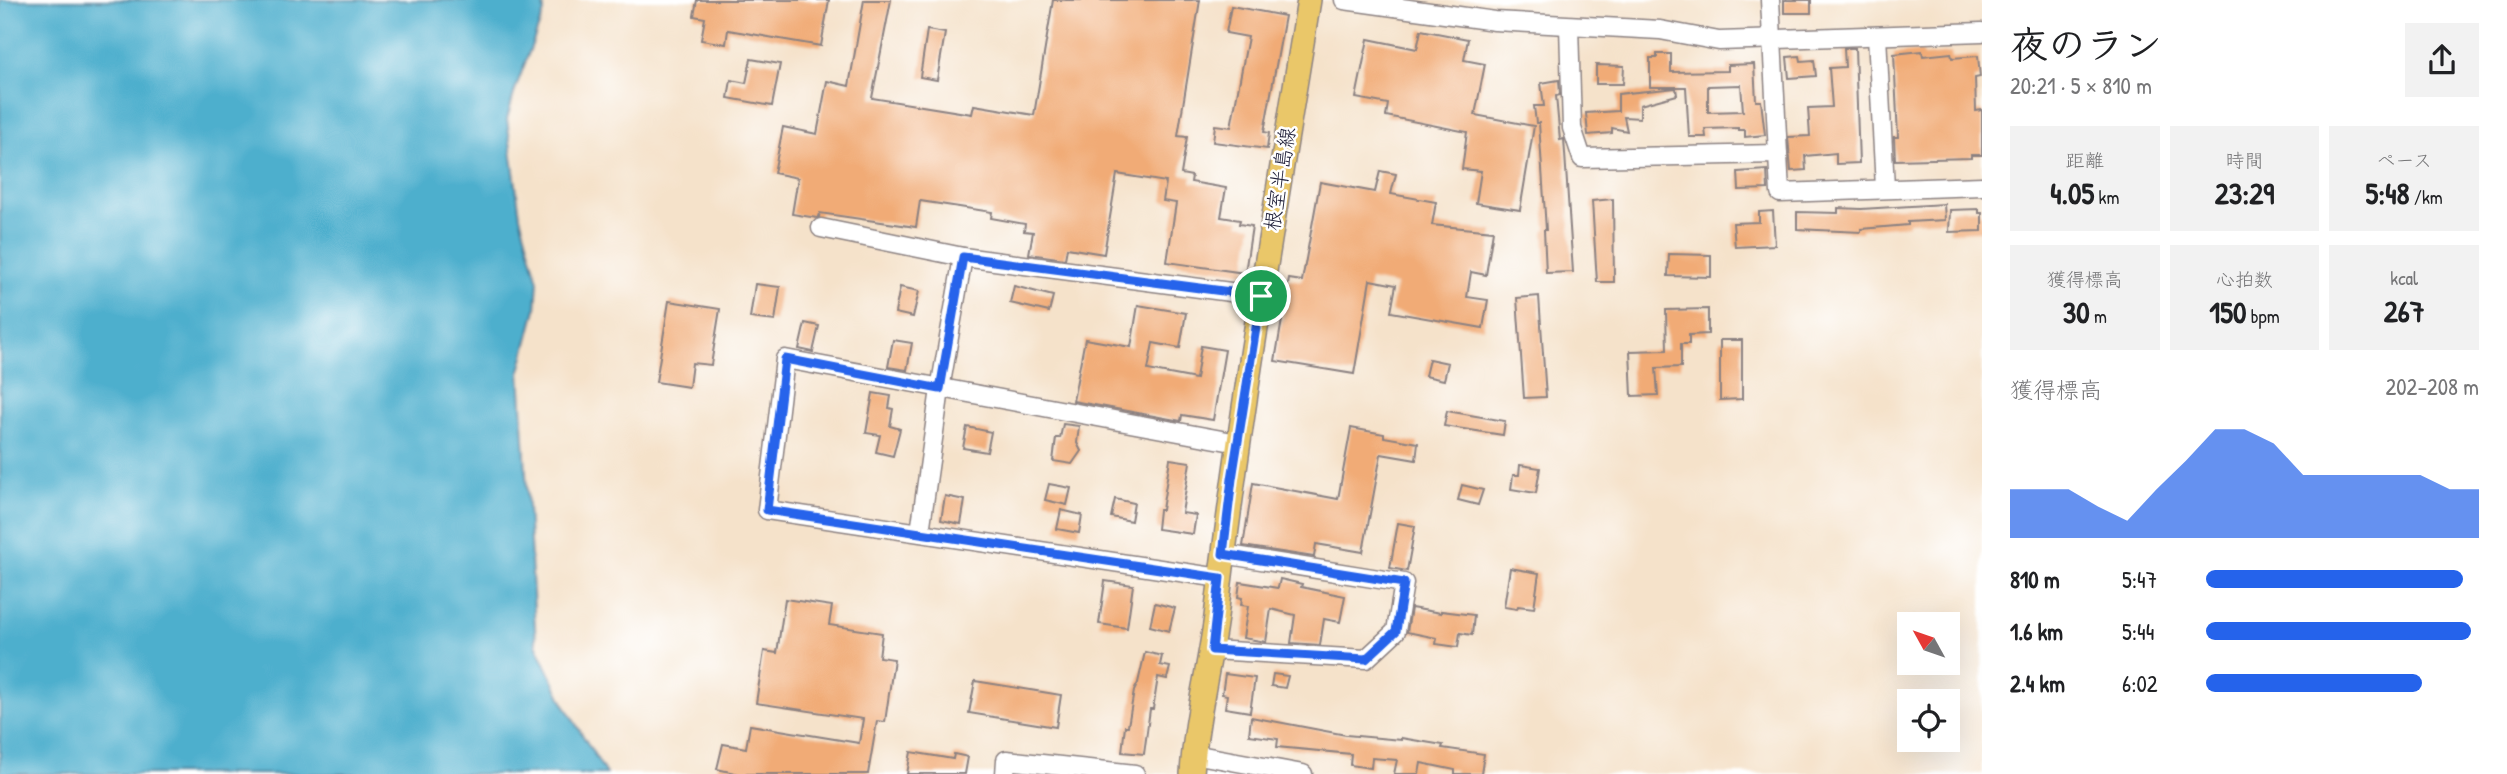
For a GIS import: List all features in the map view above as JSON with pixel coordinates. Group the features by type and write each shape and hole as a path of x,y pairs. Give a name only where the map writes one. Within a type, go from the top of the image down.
{"main road":[{"name":"根室半島線","path":"1193,764 1212,650 1238,443 1308,0"}],"street":[{"path":"1344,0 1495,21 1660,30 1719,41 1982,32"},
{"path":"1770,0 1780,192 1982,186"},
{"path":"1569,26 1572,128 1582,158 1778,154"},
{"path":"1877,36 1885,188"},
{"path":"821,228 963,257 1261,296"},
{"path":"920,532 940,389 963,257"},
{"path":"1220,578 767,510 785,359 1238,443"},
{"path":"1212,650 1366,659 1396,631 1404,583 1223,554"},
{"path":"1004,774 1006,760 1135,774"},
{"path":"1193,764 1303,774"}],"water":[{"path":"0,0 543,0 544,12 507,119 520,216 538,281 536,309 520,371 536,644 565,706 606,774 0,774"}],"building":[{"path":"697,0 829,0 821,46 728,30 726,44 701,40 705,18 694,16"},
{"path":"864,0 891,0 872,98 972,114 974,105 1034,115 1053,0 1200,0 1178,136 1187,137 1181,174 1192,176 1191,182 1226,188 1221,217 1240,220 1239,224 1252,226 1245,273 1167,262 1176,203 1163,201 1166,182 1117,174 1104,254 1067,248 1065,259 1029,254 1033,232 1024,231 1025,224 991,218 992,212 920,201 916,227 820,213 817,218 792,214 798,178 774,173 783,127 817,134 827,81 849,86"},
{"path":"1784,0 1811,0 1811,13 1784,13"},
{"path":"1231,6 1285,16 1264,132 1269,133 1267,149 1213,142 1215,125 1231,127 1248,37 1226,33"},
{"path":"927,30 945,33 937,80 920,77"},
{"path":"1421,30 1468,39 1464,60 1485,64 1475,115 1534,126 1520,210 1476,203 1481,171 1462,169 1467,132 1386,116 1388,104 1356,98 1368,39 1417,49"},
{"path":"1844,48 1855,48 1859,163 1836,164 1836,153 1805,156 1806,170 1791,171 1788,137 1810,136 1808,108 1832,107 1829,68 1845,67"},
{"path":"1922,51 1923,56 1951,53 1952,58 1978,56 1980,77 1975,78 1976,111 1982,110 1982,155 1971,155 1971,158 1895,160 1894,137 1898,137 1894,54"},
{"path":"1657,54 1671,54 1671,72 1728,71 1728,65 1754,64 1756,101 1761,101 1765,135 1745,137 1745,130 1738,128 1705,129 1706,137 1689,137 1686,87 1650,87 1650,58 1657,58","holes":["1741,85 1743,111 1708,112 1708,86"]},
{"path":"1800,56 1801,61 1814,60 1816,76 1789,78 1787,57"},
{"path":"751,59 780,64 772,106 728,98 731,80 746,83"},
{"path":"1596,65 1624,66 1623,84 1596,84"},
{"path":"1559,80 1560,95 1556,96 1560,140 1564,139 1573,272 1546,273 1539,123 1536,123 1534,106 1544,106 1541,83"},
{"path":"1676,88 1677,95 1640,105 1640,118 1624,117 1627,131 1612,128 1612,133 1588,135 1586,113 1618,111 1618,94"},
{"path":"1767,170 1768,189 1739,190 1738,172"},
{"path":"1380,171 1396,174 1391,194 1436,202 1432,225 1493,231 1486,275 1471,272 1467,297 1488,300 1483,328 1391,312 1396,285 1370,280 1354,374 1275,361 1289,279 1302,281 1320,182 1375,192"},
{"path":"1613,199 1614,282 1597,282 1592,201"},
{"path":"1944,204 1945,220 1908,222 1908,225 1861,229 1861,232 1797,229 1797,212 1838,213 1838,208"},
{"path":"1979,209 1979,213 1982,213 1982,231 1949,232 1950,210"},
{"path":"1773,211 1775,245 1735,247 1733,223 1759,222 1759,212"},
{"path":"1669,254 1711,255 1711,277 1668,276"},
{"path":"755,284 780,287 775,321 750,318"},
{"path":"1014,286 1053,296 1049,312 1010,303"},
{"path":"900,287 919,291 913,317 895,313"},
{"path":"1539,296 1546,397 1524,398 1517,298"},
{"path":"669,301 720,309 711,365 692,363 689,387 656,382"},
{"path":"1138,305 1186,313 1180,348 1153,343 1148,370 1196,379 1201,346 1225,350 1213,420 1182,415 1181,421 1073,401 1085,339 1131,347"},
{"path":"1708,309 1708,334 1689,335 1689,344 1681,344 1681,367 1656,368 1658,395 1632,396 1630,351 1667,350 1666,310"},
{"path":"805,323 819,326 813,352 799,349"},
{"path":"893,340 912,343 907,370 888,367"},
{"path":"1720,340 1742,340 1742,399 1720,400"},
{"path":"1429,359 1448,363 1444,380 1425,376"},
{"path":"873,393 891,396 889,408 893,409 890,426 900,429 893,456 876,452 880,435 866,433"},
{"path":"1447,411 1505,421 1503,435 1444,426"},
{"path":"1063,424 1079,426 1077,443 1081,451 1072,464 1053,461 1056,438 1060,438"},
{"path":"967,427 991,432 987,452 963,448"},
{"path":"1351,428 1418,443 1416,460 1381,454 1363,552 1316,544 1314,557 1243,546 1253,483 1338,499"},
{"path":"1170,459 1190,462 1182,513 1196,515 1193,534 1157,529"},
{"path":"1520,465 1540,468 1536,493 1511,489 1513,475 1519,475"},
{"path":"1049,484 1071,488 1067,505 1045,500"},
{"path":"1462,485 1483,490 1478,505 1458,500"},
{"path":"945,496 965,500 961,524 941,520"},
{"path":"1115,499 1134,503 1131,521 1111,517"},
{"path":"1061,510 1082,515 1079,533 1057,529"},
{"path":"1398,523 1415,526 1407,571 1390,568"},
{"path":"1510,568 1539,573 1534,608 1504,607"},
{"path":"1280,579 1302,584 1301,587 1345,596 1340,622 1324,619 1320,645 1291,643 1295,615 1271,609 1266,642 1243,638 1248,606 1241,605 1242,598 1238,597 1240,582 1278,588"},
{"path":"1105,581 1133,585 1127,628 1099,624"},
{"path":"785,599 832,606 829,625 882,633 879,657 894,659 885,722 877,721 868,774 739,774 717,769 723,744 746,748 750,725 859,743 863,719 756,703 764,651 777,653"},
{"path":"1155,603 1175,608 1169,631 1150,626"},
{"path":"1411,608 1474,615 1472,635 1460,633 1458,647 1436,644 1437,638 1407,632"},
{"path":"1145,652 1162,656 1160,665 1170,667 1167,679 1158,677 1153,709 1150,709 1144,754 1122,752 1125,726 1128,726"},
{"path":"1225,674 1255,678 1250,712 1225,708 1227,695 1222,694"},
{"path":"1273,674 1288,676 1285,688 1271,686"},
{"path":"975,681 1061,695 1056,727 969,713"},
{"path":"1251,717 1346,735 1401,738 1484,754 1481,774 1455,774 1455,770 1421,763 1419,774 1394,774 1397,760 1372,758 1371,768 1350,765 1351,754 1277,747 1278,739 1249,735"},
{"path":"911,752 953,759 954,754 968,757 965,774 907,774"}],"route":[{"path":"963,257 1261,296 1223,554 1404,583 1396,631 1366,659 1212,650 1220,578 767,510 785,359 940,389 963,257"}]}
